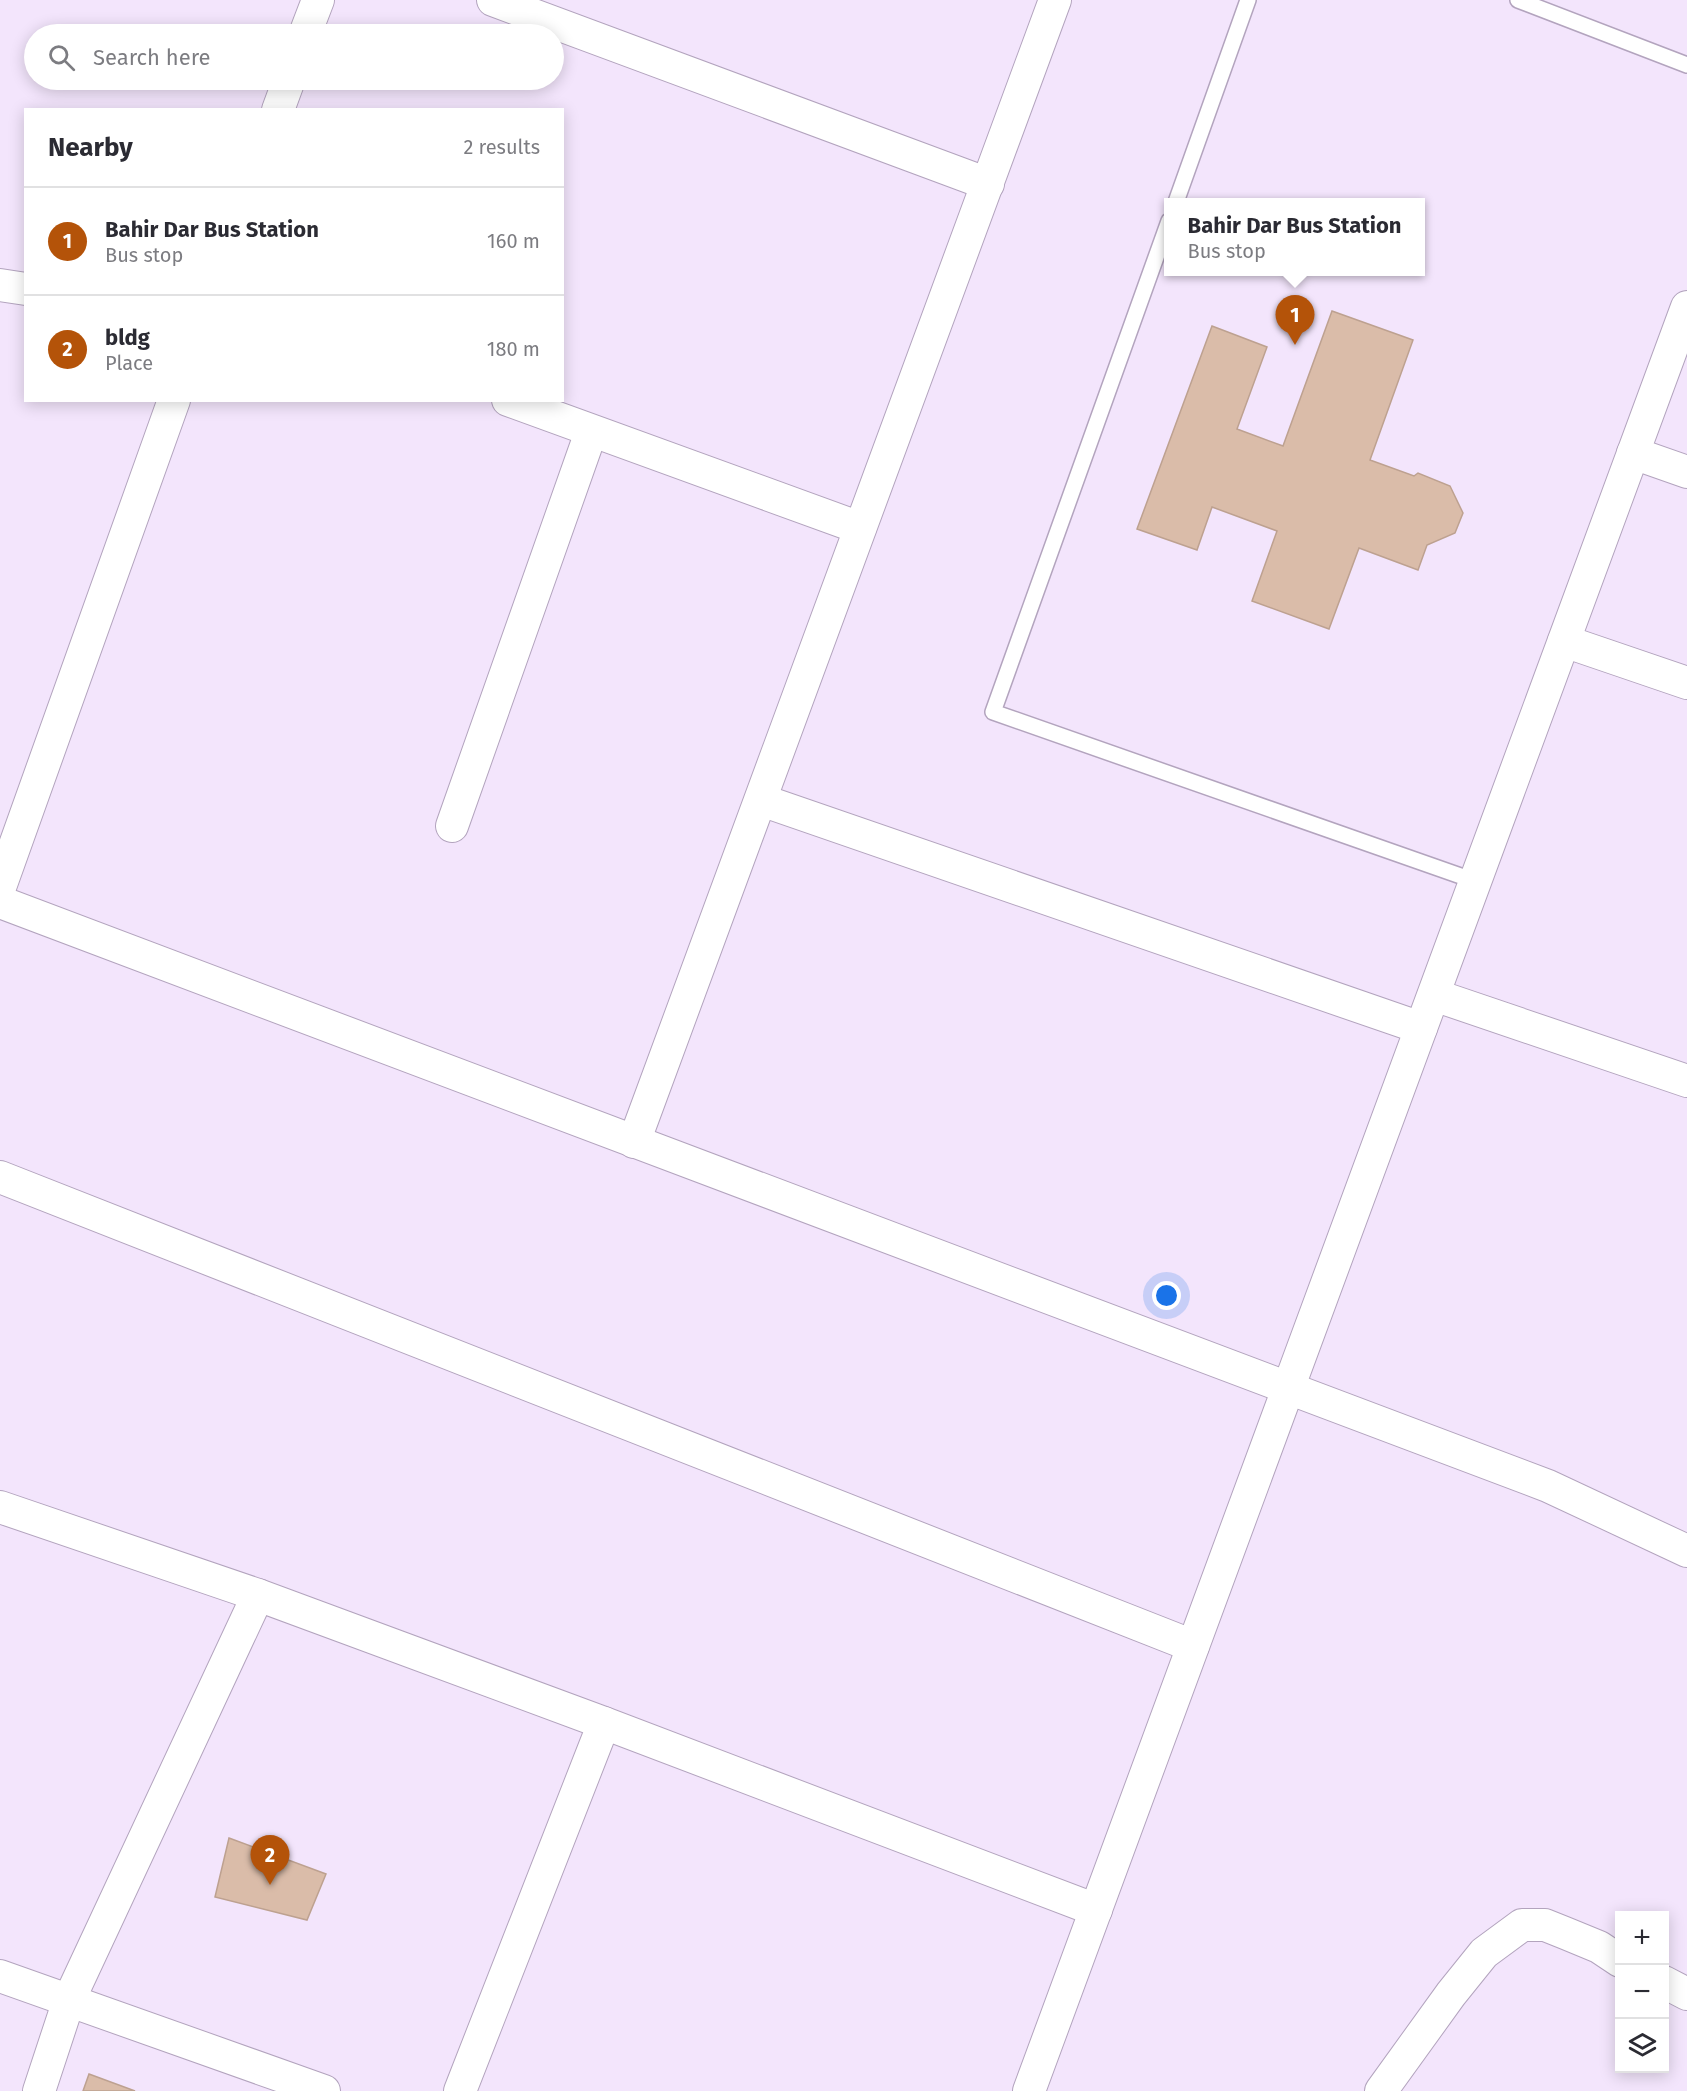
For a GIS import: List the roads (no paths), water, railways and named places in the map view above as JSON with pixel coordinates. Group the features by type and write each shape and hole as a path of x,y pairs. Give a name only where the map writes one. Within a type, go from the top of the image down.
{"street":[{"path":"309,24 318,0"},
{"path":"493,0 558,24"},
{"path":"634,1142 1055,0"},
{"path":"564,26 988,184"},
{"path":"279,108 285,90"},
{"path":"0,285 24,289"},
{"path":"1029,2091 1687,307"},
{"path":"0,887 173,402"},
{"path":"513,402 860,528"},
{"path":"452,826 591,432"},
{"path":"1633,453 1687,471"},
{"path":"1564,641 1687,682"},
{"path":"760,800 1421,1028"},
{"path":"0,902 1548,1486 1687,1551"},
{"path":"1434,995 1687,1081"},
{"path":"0,1177 1193,1646"},
{"path":"0,1507 258,1595 604,1723 1096,1910"},
{"path":"39,2091 69,2000 258,1595"},
{"path":"460,2091 604,1723"},
{"path":"1381,2091 1451,1994 1484,1953 1522,1925 1545,1925 1599,1947 1615,1958"},
{"path":"0,1976 324,2091"},
{"path":"1669,1984 1687,1994"}],"lane":[{"path":"1177,198 1248,0"},
{"path":"1518,0 1687,65"},
{"path":"1164,235 993,712 1475,881"}],"place":[{"name":"Bahir Dar Bus Station","path":"1295,345"},
{"name":"bldg","path":"270,1885"}]}
